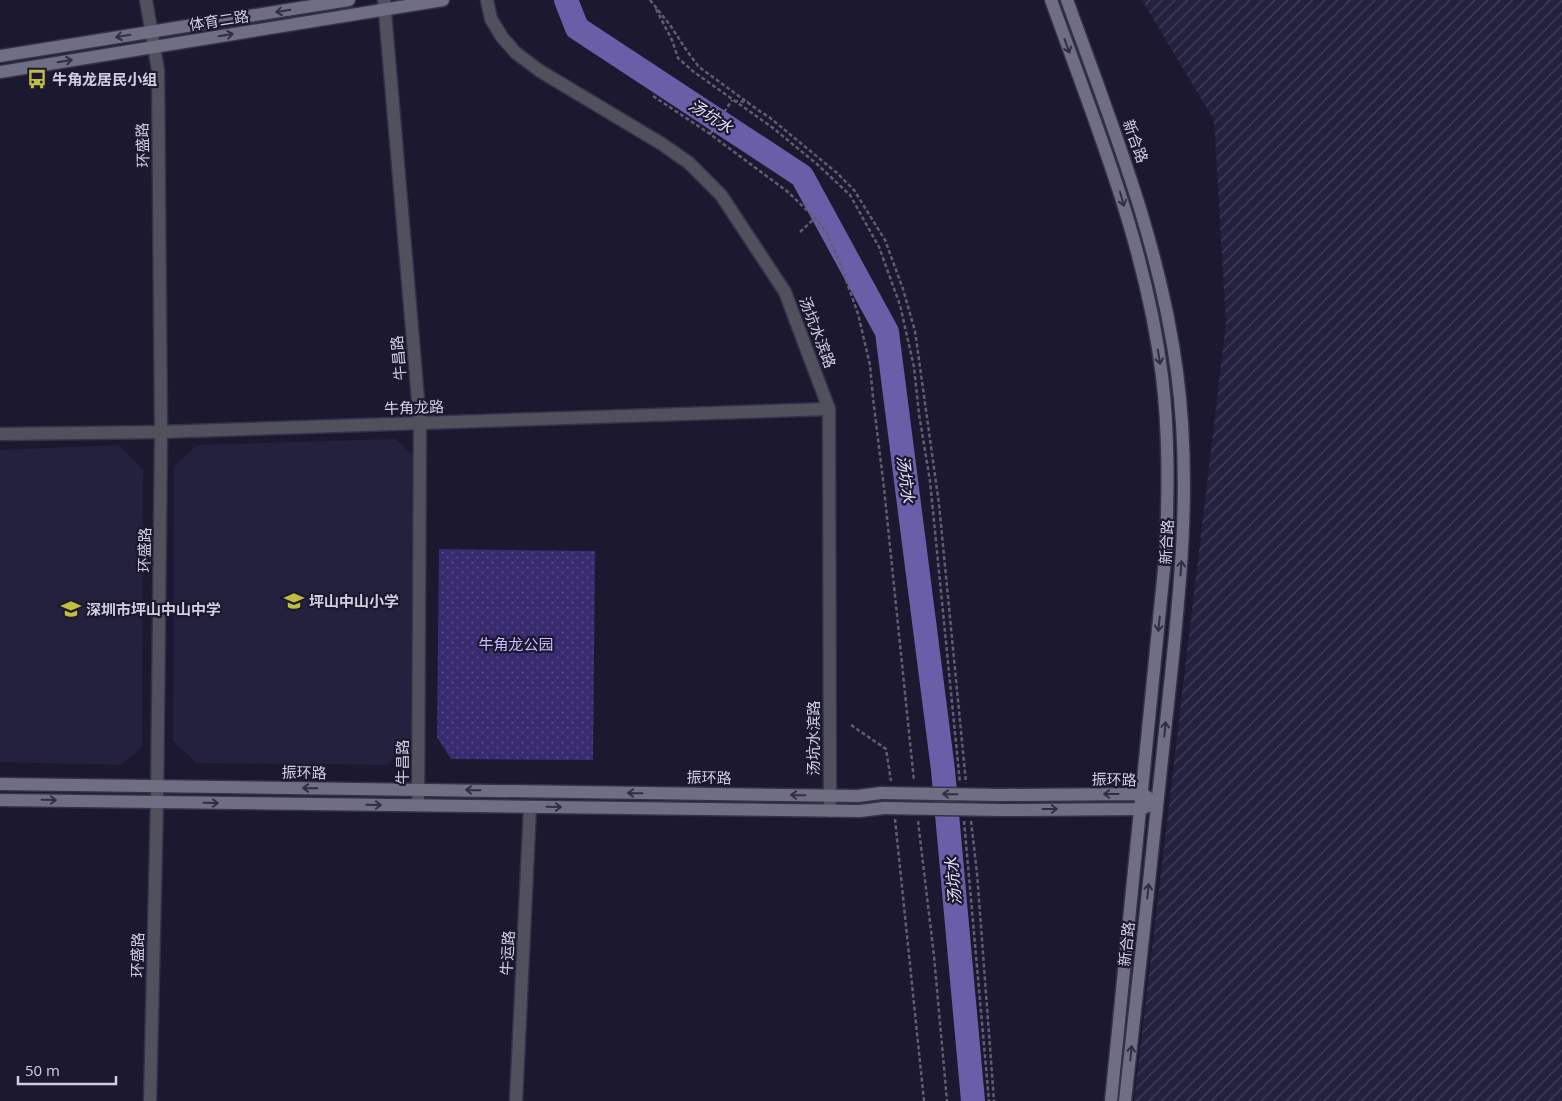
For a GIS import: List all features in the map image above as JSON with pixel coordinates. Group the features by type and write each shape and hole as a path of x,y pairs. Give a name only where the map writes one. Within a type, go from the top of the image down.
{"street":[{"name":"环盛路","path":"146,0 158,70 161,432 157,802 150,1101"},
{"name":"体育二路","path":"0,56 348,0"},
{"name":"体育二路","path":"0,72 154,47 385,5 442,0"},
{"name":"汤坑水滨路","path":"487,0 491,19 502,37 516,53 540,71 662,144 689,164 721,195 785,292 829,409 830,811"},
{"name":"新合路","path":"1051,0 1126,212 1145,282 1162,375 1166,420 1168,463 1166,549 1111,1101"},
{"name":"新合路","path":"1067,0 1133,180 1147,228 1171,330 1182,409 1185,464 1180,592 1125,1101"},
{"name":"牛昌路","path":"385,5 420,423 418,805"},
{"name":"牛角龙路","path":"0,434 161,432 829,409"},
{"name":"振环路","path":"0,784 830,796 858,796 887,791 998,795 1142,794 1157,803"},
{"name":"振环路","path":"0,800 830,811 860,811 884,808 1001,810 1141,809 1157,803"},
{"name":"牛运路","path":"516,1101 530,807"}],"path":[{"path":"650,0 670,25 686,51 700,67 769,117 837,173 854,190 884,240 897,271 915,331 936,482 966,783"},
{"path":"656,7 661,21 672,40 678,58 732,101 773,128 818,165 850,195 877,244 900,305 914,367 919,414 930,481 960,783"},
{"path":"653,96 710,134 788,192 815,218 827,233 840,263 858,314 870,365 914,785"},
{"path":"732,101 748,102"},
{"path":"710,134 732,101"},
{"path":"800,232 815,218"},
{"path":"877,244 884,240"},
{"path":"930,481 936,482"},
{"path":"947,656 954,656"},
{"path":"852,725 886,749 887,791"},
{"path":"970,812 977,873 994,1101"},
{"path":"895,818 924,1101"},
{"path":"918,819 934,956 947,1101"},
{"path":"964,820 989,1101"}],"shaded area":[{"path":"1142,0 1562,0 1562,1101 1134,1101 1226,323 1214,120"},
{"name":"坪山中山小学","path":"396,439 416,458 413,737 388,765 196,763 173,741 174,466 197,445"},
{"name":"深圳市坪山中山中学","path":"119,445 143,470 142,747 121,765 0,762 0,450"}],"green space":[{"name":"牛角龙公园","path":"439,549 595,551 593,760 451,759 437,737"}],"waterway":[{"name":"汤坑水","path":"566,0 577,28 802,176 887,332 943,770 973,1101"}],"place":[{"name":"牛角龙居民小组","path":"37,79"},
{"name":"坪山中山小学","path":"294,601"},
{"name":"深圳市坪山中山中学","path":"71,609"}]}
